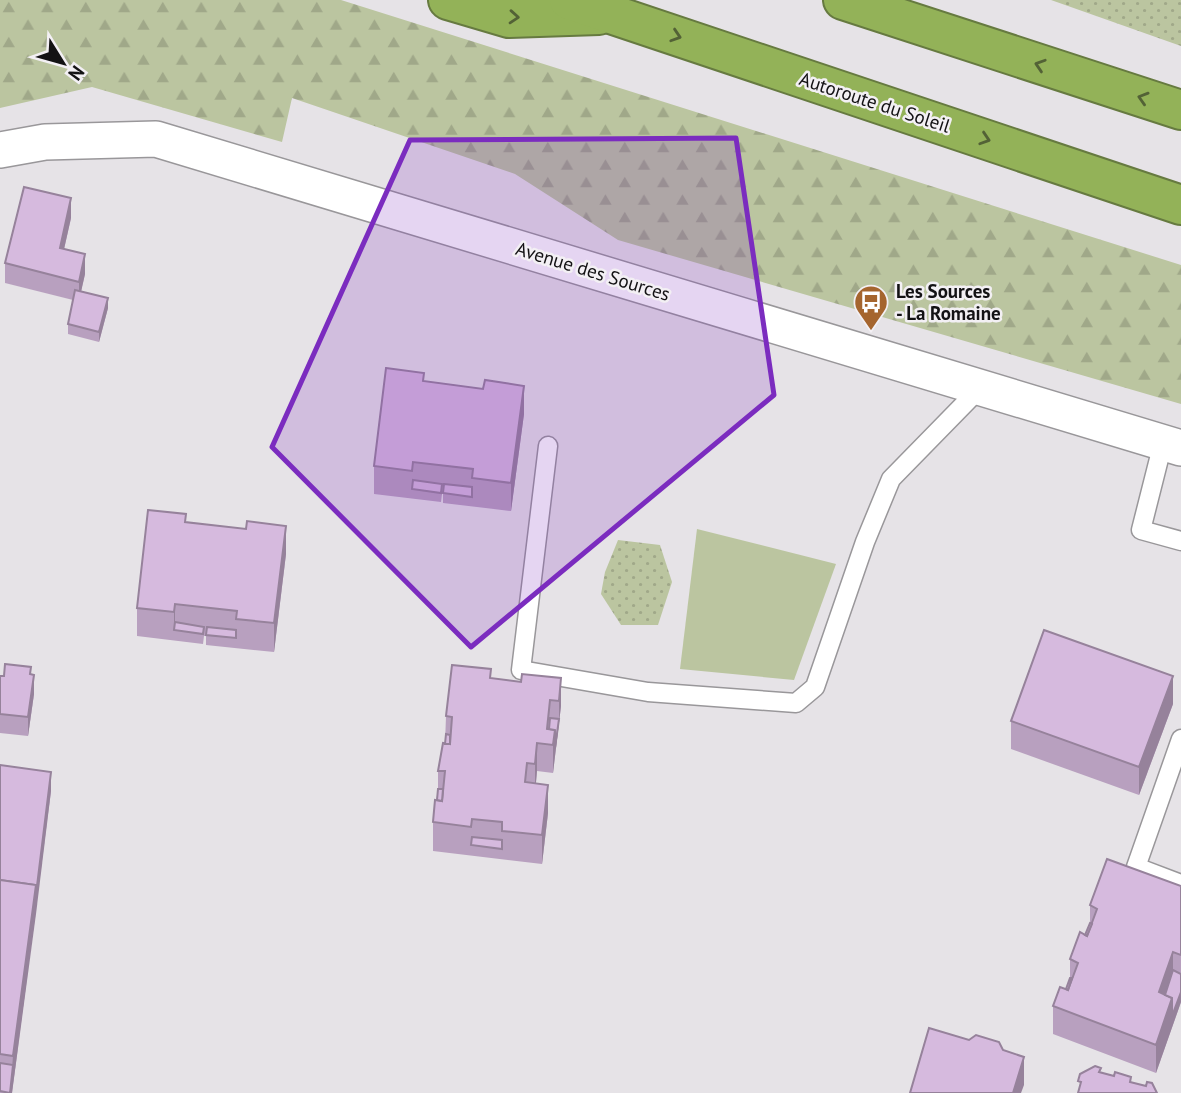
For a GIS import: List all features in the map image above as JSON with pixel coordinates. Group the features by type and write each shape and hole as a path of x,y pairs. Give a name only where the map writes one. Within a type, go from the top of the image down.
{"highway":[{"path":"448,0 509,18 611,14"},
{"name":"Autoroute du Soleil","path":"569,0 1181,205"},
{"path":"843,0 1181,110"}],"street":[{"name":"Avenue des Sources","path":"0,150 45,142 156,139 1172,445"}],"lane":[{"path":"548,446 521,670 648,692 796,703 815,687 865,542 891,479 981,387"},
{"path":"1172,445 1141,530 1181,541"},
{"path":"1181,739 1136,867 1181,884"}],"highlighted area":[{"path":"736,138 774,395 471,647 272,447 410,140"}],"green space":[{"path":"0,0 341,0 1181,265 1181,404 618,240 515,174 292,98 282,142 92,87 0,108"},
{"path":"1051,0 1181,0 1181,46"},
{"path":"697,529 836,564 794,680 680,669"},
{"path":"618,540 660,545 672,582 658,625 621,625 601,594 605,572"}],"building":[{"path":"24,187 71,198 60,248 85,254 79,282 5,263"},
{"path":"75,290 108,298 99,332 68,324"},
{"path":"386,368 424,373 423,381 483,389 485,380 524,386 511,483 472,478 473,469 413,462 412,471 374,466"},
{"path":"413,480 442,484 441,493 412,489"},
{"path":"444,484 472,487 472,497 443,493"},
{"path":"148,510 186,514 185,522 246,529 247,521 286,526 274,623 236,619 237,611 175,604 174,612 137,608"},
{"path":"175,622 204,627 203,634 174,630"},
{"path":"207,627 236,630 236,638 206,635"},
{"path":"1044,630 1173,676 1139,767 1011,721"},
{"path":"5,664 31,667 30,674 34,675 28,717 0,714 0,676 4,676"},
{"path":"452,665 491,669 490,678 521,682 522,674 561,678 559,701 550,700 547,729 555,730 553,745 537,743 535,764 527,763 525,782 548,785 542,835 502,831 502,822 472,819 471,827 433,822 435,800 442,801 445,771 438,771 443,743 450,744 452,717 446,716"},
{"path":"550,718 559,719 555,748 555,730 549,729"},
{"path":"446,734 450,735 450,744 445,744"},
{"path":"0,765 51,772 36,894 36,885 0,880"},
{"path":"438,789 443,789 442,801 437,800"},
{"path":"472,837 502,840 502,849 471,845"},
{"path":"1107,859 1181,886 1181,955 1173,952 1159,992 1172,998 1156,1045 1053,1006 1060,987 1068,990 1078,963 1070,959 1080,932 1087,936 1097,909 1090,905"},
{"path":"0,880 36,885 13,1056 0,1054"},
{"path":"1173,970 1181,974 1181,992 1172,1016 1172,998 1165,995"},
{"path":"929,1028 969,1040 976,1035 999,1042 1003,1050 1024,1057 1013,1093 910,1093"},
{"path":"0,1063 13,1065 10,1093 0,1091"},
{"path":"1095,1066 1101,1068 1099,1072 1114,1076 1115,1072 1131,1077 1130,1082 1146,1086 1147,1082 1152,1083 1157,1093 1078,1093 1080,1074"}],"place":[{"name":"Les Sources - La Romaine","path":"871,332"}]}
